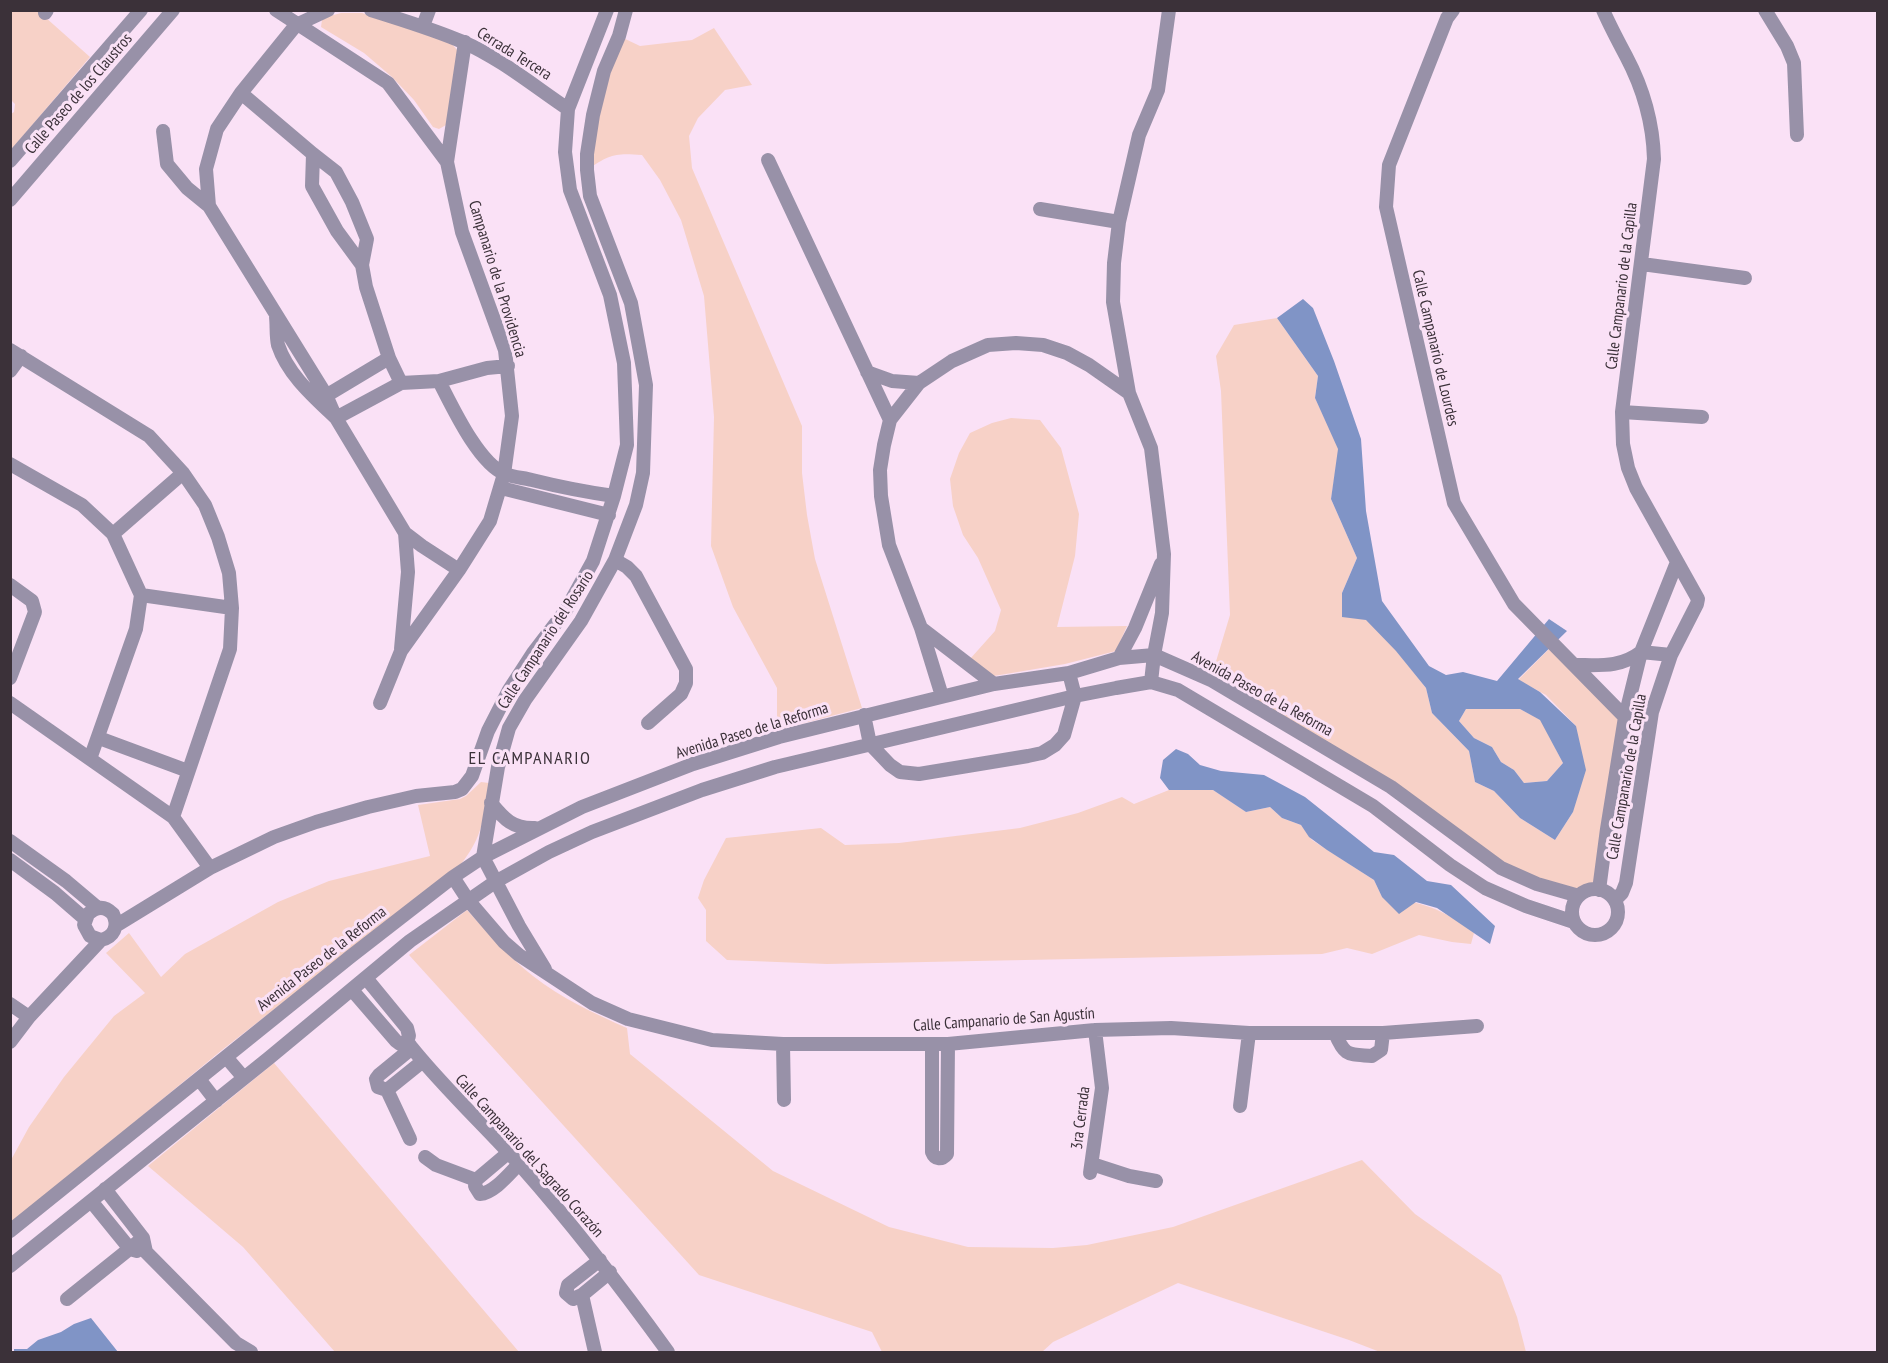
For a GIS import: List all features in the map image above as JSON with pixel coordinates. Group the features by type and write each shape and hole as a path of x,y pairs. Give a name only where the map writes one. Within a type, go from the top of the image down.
{"street":[{"name":"Calle Paseo de los Claustros","path":"10,200 173,10"},
{"path":"276,10 388,83 447,162"},
{"path":"209,206 206,169 217,129 242,93 296,25 328,10"},
{"name":"Cerrada Tercera","path":"371,10 410,16 423,26 465,42 510,69 568,109"},
{"path":"423,26 429,10"},
{"path":"10,1042 29,1017 101,940 112,936 117,925 210,868 274,837 316,822 416,796 455,792 466,785 477,764 488,730 509,690 532,652 566,610 593,561 609,515 627,445 624,363 610,295 570,190 565,152 568,109 607,10"},
{"name":"Calle Campanario del Rosario","path":"483,857 498,767 509,728 525,700 580,621 615,560 636,505 643,473 646,385 632,303 590,196 587,154 593,115 604,70 619,36 626,10"},
{"path":"1151,682 1162,613 1164,554 1151,448 1129,393 1113,302 1114,263 1119,222 1138,135 1158,90 1169,10"},
{"name":"Calle Campanario de Lourdes","path":"1453,10 1447,18 1389,165 1386,207 1454,503 1514,604 1625,717"},
{"name":"Calle Campanario de la Capilla","path":"1603,10 1644,95 1654,141 1642,264 1622,412 1623,444 1628,468 1636,488 1698,599 1671,655 1652,712 1625,887 1615,900"},
{"path":"1764,10 1787,46 1794,63 1797,135"},
{"name":"Calle Paseo de los Claustros","path":"10,161 39,129 133,13"},
{"name":"Campanario de la Providencia","path":"401,651 459,570 490,521 504,474 512,416 505,350 462,232 447,162 465,42"},
{"path":"242,93 336,172 367,238 362,265 366,286 389,358 401,383"},
{"path":"39,129 58,144"},
{"path":"164,131 167,164 187,188 209,206 276,313 322,398 405,533 459,570"},
{"path":"313,154 312,186 337,231 362,265"},
{"path":"768,160 890,420"},
{"path":"1040,210 1119,222"},
{"path":"1642,264 1744,278"},
{"path":"942,696 921,628 889,545 881,496 883,453 890,420 919,383 952,361 988,345 1016,343 1043,345 1089,365 1129,393"},
{"path":"10,371 16,353 149,436 183,472 205,505 218,537 229,573 232,608 230,649 173,817"},
{"path":"322,398 389,358"},
{"path":"336,418 401,383 439,381 487,368 508,366"},
{"path":"867,372 892,381 919,383"},
{"path":"439,381 476,446 504,474 572,490 614,496"},
{"path":"1622,412 1702,417"},
{"path":"10,464 82,505 113,534 141,595 136,629 90,759"},
{"path":"113,534 183,472"},
{"path":"501,488 609,515"},
{"path":"380,703 401,651 408,572 405,533"},
{"path":"1119,658 1142,610 1164,554"},
{"path":"615,560 636,576 686,669 686,683 681,694 648,723"},
{"name":"Calle Campanario de la Capilla","path":"1599,890 1625,717 1641,652 1677,562"},
{"path":"10,585 32,601 34,612 10,678"},
{"path":"141,595 232,608"},
{"path":"921,628 994,684"},
{"path":"1575,665 1625,663 1641,652 1671,655"},
{"name":"Avenida Paseo de la Reforma","path":"10,1231 453,877 483,857 582,807 693,765 779,737 864,714 994,684 1069,673 1119,658 1154,655 1210,680 1391,787 1501,868 1537,884 1579,896"},
{"path":"864,714 870,744 900,772 920,774 1035,755 1055,745 1064,735 1075,696 1069,673"},
{"path":"10,1266 216,1101 410,941 495,882 592,832 702,790 775,767 1075,696 1151,682 1178,690 1372,806 1450,865 1485,888 1526,906 1574,922"},
{"path":"10,703 173,817 210,868"},
{"path":"99,738 188,771"},
{"path":"491,803 509,823 522,829 537,828"},
{"path":"10,841 66,881 98,908 109,910 117,925"},
{"name":"Calle Campanario de San Agustín","path":"483,857 519,926 548,973"},
{"path":"10,861 55,893 85,919 86,932 95,939 101,940"},
{"name":"Calle Campanario de San Agustín","path":"453,877 468,900 504,942 519,955 592,1003 628,1019 712,1040 783,1044 948,1044 1095,1030 1171,1028 1249,1033 1383,1033 1478,1026"},
{"path":"1593,889 1606,892 1615,900 1619,917 1616,924 1606,933 1594,936 1578,930 1572,913 1573,904 1579,896 1593,889"},
{"path":"85,919 98,908"},
{"name":"Calle Campanario del Sagrado Corazón","path":"366,978 406,1028 410,1045 446,1088 519,1164 600,1260 668,1353"},
{"name":"Calle Campanario del Sagrado Corazón","path":"352,990 396,1041 410,1045"},
{"path":"10,1004 29,1017"},
{"name":"3ra Cerrada","path":"1095,1030 1102,1088 1091,1168 1156,1181"},
{"path":"1240,1106 1249,1033"},
{"path":"1335,1033 1342,1050 1346,1053 1372,1056 1381,1050 1383,1033"},
{"path":"783,1044 784,1100"},
{"path":"932,1044 932,1152 938,1158 943,1158 947,1154 948,1044"},
{"path":"410,1045 376,1079 378,1087 387,1090 410,1139"},
{"path":"226,1057 244,1078"},
{"path":"387,1090 423,1061"},
{"path":"199,1078 216,1101"},
{"path":"508,1153 476,1180 474,1186 476,1190 480,1194 485,1194 519,1164"},
{"path":"425,1157 436,1165 476,1180"},
{"path":"105,1189 143,1238 146,1252 238,1348 251,1353"},
{"path":"91,1201 130,1249 146,1252"},
{"path":"30,1215 47,1237"},
{"path":"67,1299 143,1238"},
{"path":"600,1260 566,1288 566,1293 573,1299 582,1295 610,1272"},
{"path":"582,1295 595,1353"}],"shaded area":[{"path":"11,11 41,11 90,57 11,150 11,114 14,112 15,104 10,99"},
{"path":"341,13 362,13 451,43 458,51 446,125 439,129 433,127 414,100 392,77 364,53 321,27 322,20 326,17"},
{"path":"714,28 752,85 725,90 698,118 689,136 692,168 802,426 802,473 815,559 862,708 777,730 777,688 733,607 711,546 714,417 704,296 681,220 660,180 642,155 613,156 587,170 587,154 619,36 640,46 692,40"},
{"path":"1277,318 1318,376 1315,398 1339,449 1331,499 1357,558 1342,593 1396,650 1426,688 1432,713 1469,751 1475,782 1494,791 1520,818 1555,840 1573,812 1576,726 1546,695 1518,680 1554,644 1624,717 1593,889 1579,896 1499,865 1211,678 1230,615 1221,391 1216,356 1234,325"},
{"path":"1011,418 1040,420 1061,448 1079,514 1075,556 1057,627 1127,626 1116,651 1065,664 994,676 970,659 995,631 1001,610 978,558 963,535 953,506 950,479 959,453 970,433 992,423"},
{"path":"1466,709 1520,709 1541,720 1563,763 1547,781 1524,783 1514,770 1501,762 1492,747 1474,738 1459,721"},
{"path":"481,782 489,783 486,806 474,845 461,864 222,1050 11,1224 11,1160 29,1127 64,1077 114,1016 145,993 106,953 129,933 161,977 185,954 278,902 329,881 430,856 418,805 460,799"},
{"path":"1169,790 1213,790 1246,812 1270,807 1282,818 1301,825 1312,840 1374,880 1382,897 1420,904 1441,912 1462,924 1474,933 1471,944 1419,935 1372,954 1347,948 1322,954 827,964 727,960 706,941 706,910 698,898 704,880 726,838 821,828 845,845 899,843 1020,828 1078,813 1122,797 1134,804"},
{"path":"467,910 507,953 544,984 578,1005 627,1028 630,1054 773,1171 889,1227 968,1247 1053,1248 1087,1245 1173,1227 1362,1160 1415,1214 1501,1275 1517,1317 1526,1352 1380,1352 1178,1283 1053,1342 1042,1352 882,1352 872,1332 699,1275 409,955"},
{"path":"274,1063 519,1352 335,1352 243,1247 148,1166"}],"water":[{"path":"1303,299 1313,308 1361,439 1366,511 1382,601 1429,666 1446,675 1463,672 1497,681 1549,619 1567,631 1518,679 1540,692 1576,726 1586,770 1573,812 1555,840 1520,818 1494,791 1475,782 1469,751 1432,713 1426,688 1396,651 1366,620 1342,617 1342,593 1357,558 1331,499 1338,449 1315,398 1318,376 1277,318","holes":["1466,709 1520,709 1540,720 1563,763 1547,781 1524,783 1514,770 1501,762 1492,747 1474,738 1459,721"]},
{"path":"1176,749 1188,754 1200,765 1221,771 1264,775 1305,797 1374,852 1394,855 1427,881 1451,885 1495,926 1490,944 1437,908 1416,902 1399,914 1382,897 1374,880 1309,837 1301,825 1282,818 1270,807 1246,812 1213,790 1169,790 1160,778 1163,760"},
{"path":"91,1318 118,1352 14,1352 14,1349 27,1349 38,1340"}],"district":[{"name":"EL CAMPANARIO","path":"530,759"}]}
